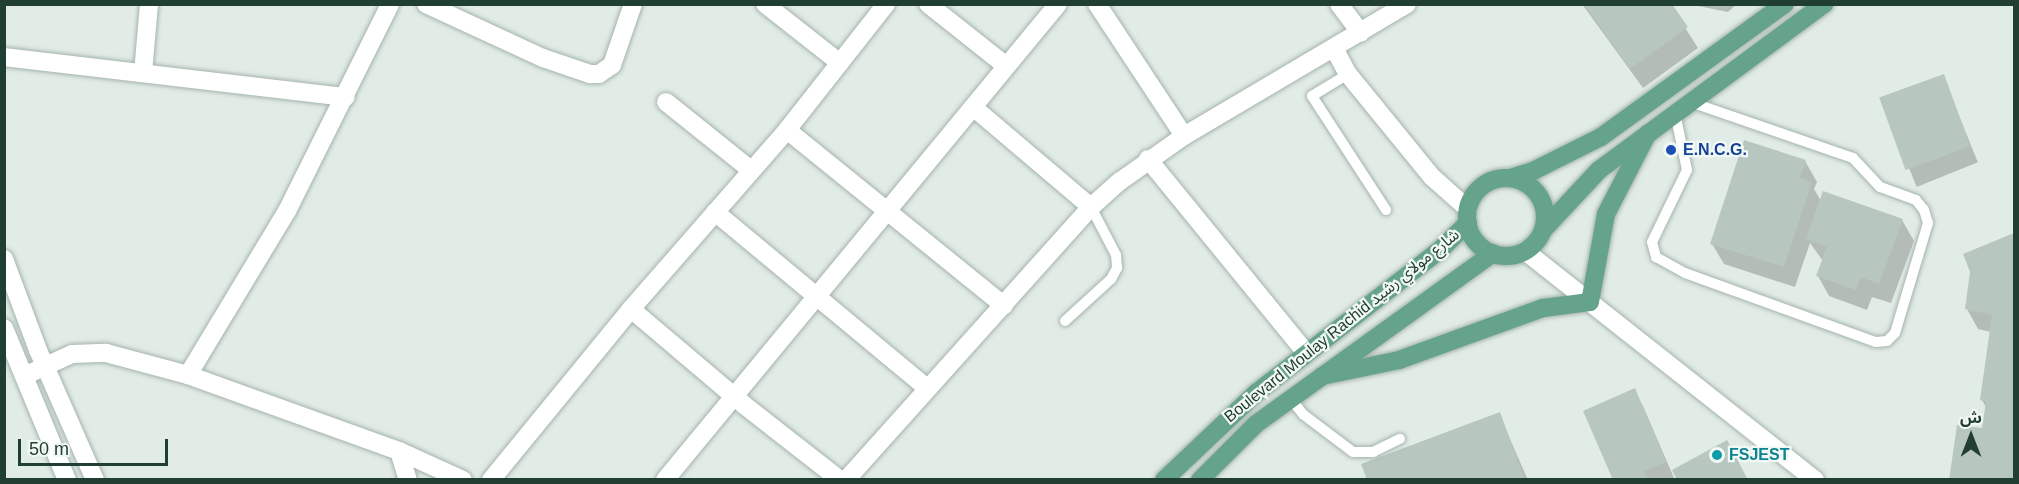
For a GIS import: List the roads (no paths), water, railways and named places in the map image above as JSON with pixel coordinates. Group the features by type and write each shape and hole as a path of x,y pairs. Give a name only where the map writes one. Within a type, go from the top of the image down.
{"main road":[{"path":"1785,4 1601,137 1533,171 1483,185 1468,216 1472,236 1493,254 1504,256 1525,251 1599,170 1824,4"},
{"path":"1322,376 1399,360 1543,308 1590,302 1606,214 1648,133"},
{"path":"1510,178 1528,184 1540,197 1545,210 1544,229"},
{"name":"Boulevard Moulay Rachid شارع مولاي رشيد","path":"1164,480 1186,457 1306,352 1442,248 1468,216"},
{"name":"Boulevard Moulay Rachid شارع مولاي رشيد","path":"1206,478 1256,424 1493,254"}],"street":[{"path":"142,73 149,4"},
{"path":"188,375 287,211 346,97 390,4"},
{"path":"426,4 543,58 590,74 599,74 612,65 633,4"},
{"path":"765,4 840,63"},
{"path":"491,480 631,309 787,130 886,4"},
{"path":"928,4 1005,65"},
{"path":"665,480 732,395 890,211 1005,65 1058,4"},
{"path":"1097,4 1184,136"},
{"path":"1339,4 1361,33"},
{"path":"846,480 1091,207 1148,159 1335,50 1407,4"},
{"path":"1335,50 1347,74 1432,177 1468,216"},
{"path":"4,57 346,97"},
{"path":"666,102 751,170"},
{"path":"974,107 1091,207"},
{"path":"787,130 890,211 1004,306"},
{"path":"1148,159 1306,352"},
{"path":"715,212 927,388"},
{"path":"1525,251 1815,480"},
{"path":"4,259 44,364 95,480"},
{"path":"631,309 732,395 840,480"},
{"path":"4,328 67,480"},
{"path":"24,376 44,364 90,351 188,375 399,451 463,480"},
{"path":"399,451 408,480"}],"lane":[{"path":"1347,74 1312,96 1386,210"},
{"path":"1675,113 1687,170 1652,242 1656,257 1685,273 1876,342 1887,341 1895,333 1928,222 1924,210 1916,200 1880,187 1853,158 1690,102"},
{"path":"1065,321 1111,279 1117,268 1116,255 1091,207"},
{"path":"1290,398 1304,415 1353,452 1373,452 1400,439"},
{"path":"1186,457 1206,478"}],"place":[{"name":"E.N.C.G.","path":"1671,150"},
{"name":"FSJEST","path":"1717,455"}]}
